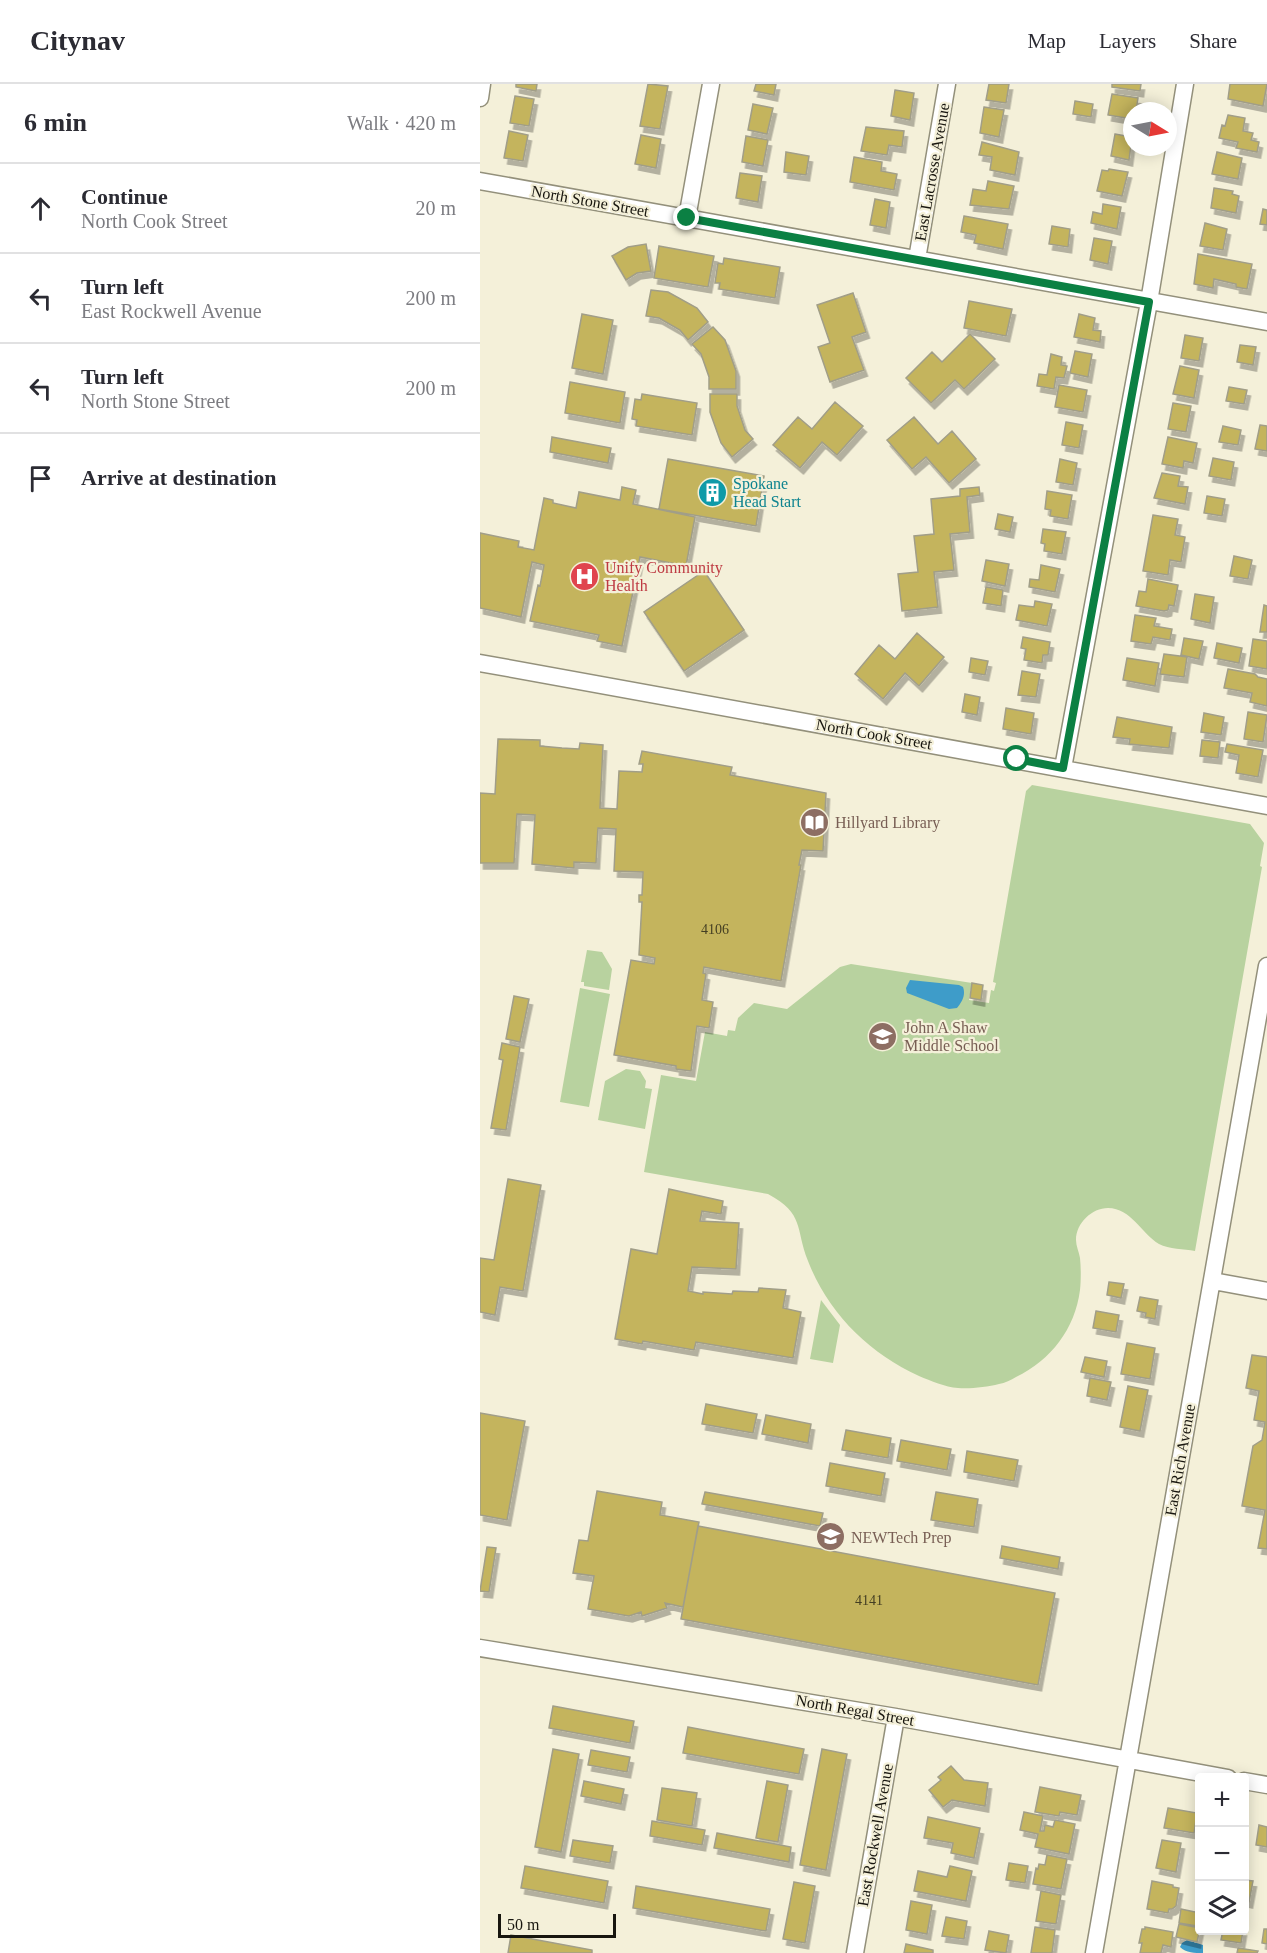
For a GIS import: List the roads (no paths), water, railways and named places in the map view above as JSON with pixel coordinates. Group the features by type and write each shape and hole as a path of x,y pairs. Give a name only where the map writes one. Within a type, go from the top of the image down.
{"street":[{"path":"480,98 482,84"},
{"path":"687,218 711,84"},
{"name":"East Lacrosse Avenue","path":"917,259 947,84"},
{"path":"1063,768 1149,302 1185,84"},
{"name":"North Stone Street","path":"480,182 1267,322"},
{"name":"North Cook Street","path":"480,663 1267,806"},
{"name":"East Rich Avenue","path":"1094,1953 1267,966"},
{"path":"1212,1281 1267,1291"},
{"name":"North Regal Street","path":"480,1648 896,1717 1201,1773"},
{"name":"East Rockwell Avenue","path":"855,1953 896,1717"},
{"path":"1249,1781 1267,1785"}],"water":[{"path":"910,980 959,985 963,987 963,998 957,1008 949,1009 907,993 906,988"},
{"path":"1187,1940 1203,1945 1203,1953 1188,1952 1182,1949 1180,1947 1182,1943"}],"place":[{"name":"Spokane Head Start","path":"712,492"},
{"name":"Unify Community Health","path":"584,576"},
{"name":"Hillyard Library","path":"814,822"},
{"name":"John A Shaw Middle School","path":"883,1036"},
{"name":"NEWTech Prep","path":"830,1537"}]}
